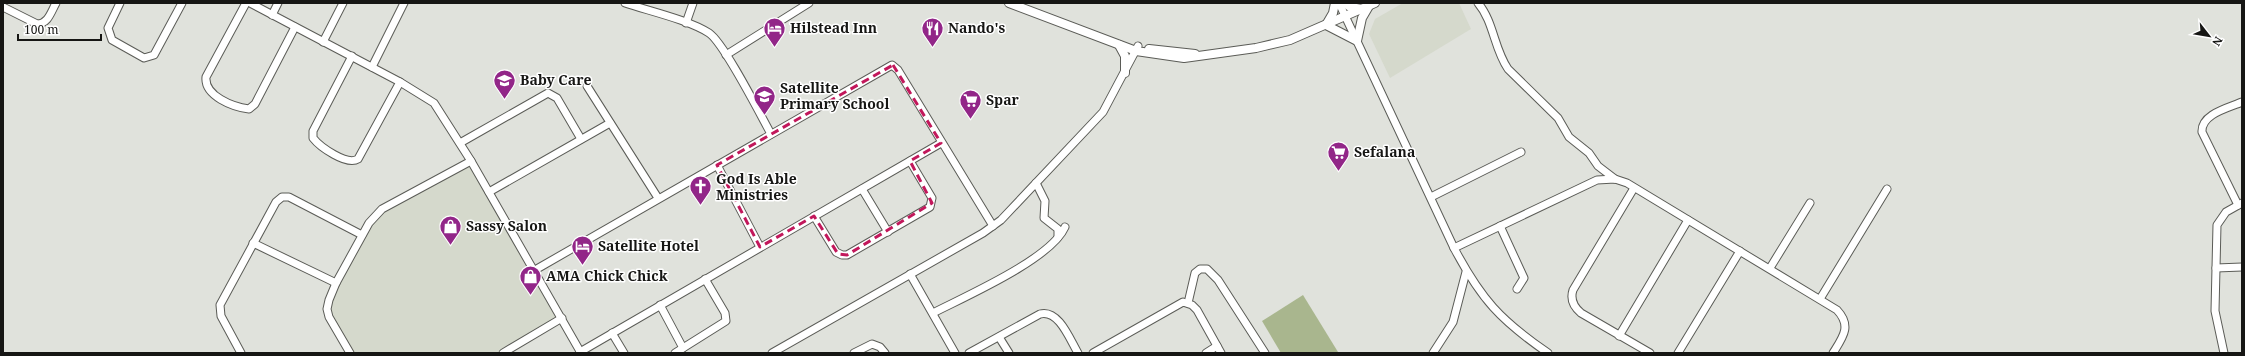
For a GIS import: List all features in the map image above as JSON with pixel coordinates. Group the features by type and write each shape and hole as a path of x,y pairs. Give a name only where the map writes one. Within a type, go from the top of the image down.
{"street":[{"path":"3,7 37,24 42,24 46,22 56,3"},
{"path":"120,3 108,28 112,40 144,58 150,58 154,55 182,3"},
{"path":"246,3 206,77 206,83 212,94 242,108 249,109 255,104 295,27"},
{"path":"250,3 400,82 434,103 471,161 581,352 940,143"},
{"path":"272,15 278,3"},
{"path":"323,42 343,3"},
{"path":"372,67 404,3"},
{"path":"686,23 693,3"},
{"path":"726,55 809,3"},
{"path":"1009,3 1119,45 1137,49 1204,55 1267,46 1290,40 1369,6"},
{"path":"1326,25 1333,13 1335,3"},
{"path":"1339,3 1466,272 1482,296 1501,317 1548,353"},
{"path":"1344,3 1350,7 1369,6"},
{"path":"1478,3 1486,15 1502,61 1508,70 1558,118 1569,137 1589,153 1598,166 1615,179 1634,188 1740,250 1837,310 1845,321 1844,334 1833,353"},
{"path":"629,4 686,23 712,35 726,55 771,134"},
{"path":"1357,41 1362,18 1369,6"},
{"path":"1067,25 1137,49"},
{"path":"1326,25 1357,41"},
{"path":"1119,45 1125,56 1125,73"},
{"path":"772,353 993,226 1036,184 1103,112 1137,49"},
{"path":"352,56 313,131 313,138 317,143 347,162 353,162 358,159 400,82"},
{"path":"535,270 892,65 898,70 940,143 993,226"},
{"path":"587,86 658,198"},
{"path":"460,143 548,93 558,98 581,139"},
{"path":"2224,353 2215,311 2218,225 2226,212 2240,204 2202,132 2202,127 2207,118 2242,102"},
{"path":"489,192 610,123"},
{"path":"1431,197 1521,152"},
{"path":"347,352 330,316 328,309 329,300 336,283 375,214 471,161"},
{"path":"814,216 836,252 842,256 847,255 888,232 930,207 932,203 932,198 910,161"},
{"path":"717,165 760,247"},
{"path":"1454,248 1597,180 1615,179"},
{"path":"1036,184 1044,201 1044,218 1058,229 1058,238"},
{"path":"1634,188 1578,283 1572,297 1578,311 1650,353"},
{"path":"862,189 888,232"},
{"path":"1820,299 1887,189"},
{"path":"241,353 219,311 220,305 276,202 282,197 288,197 362,235"},
{"path":"1770,268 1810,202"},
{"path":"1619,336 1688,220"},
{"path":"1500,226 1524,278 1517,289"},
{"path":"932,313 1032,260 1058,238 1065,227"},
{"path":"253,243 336,283"},
{"path":"1678,353 1740,250"},
{"path":"2216,268 2242,267"},
{"path":"1188,303 1195,273 1200,269 1207,269 1218,280 1265,353"},
{"path":"1434,353 1453,322 1466,272"},
{"path":"910,274 955,353"},
{"path":"675,353 721,325 726,320 725,313 705,279"},
{"path":"1093,353 1179,303 1188,303 1195,307 1201,315 1219,350 1206,353"},
{"path":"660,305 683,348"},
{"path":"970,353 1040,314 1048,313 1057,319 1078,353"},
{"path":"505,353 562,318"},
{"path":"612,333 624,353"},
{"path":"999,337 1009,353"},
{"path":"854,353 872,344 880,347 885,353"}],"highlighted area":[{"path":"893,65 941,143 910,161 932,203 847,255 838,254 814,216 760,247 717,165"}],"shaded area":[{"path":"1403,3 1459,3 1471,29 1390,78 1369,34 1375,19"},
{"path":"471,161 562,318 503,353 350,353 329,317 329,300 375,214"}],"green space":[{"path":"1303,295 1338,352 1337,353 1281,353 1262,321"}],"place":[{"name":"Hilstead Inn","path":"774,48"},
{"name":"Nando's","path":"932,48"},
{"name":"Baby Care","path":"504,100"},
{"name":"Satellite Primary School","path":"765,116"},
{"name":"Spar","path":"971,120"},
{"name":"Sefalana","path":"1338,172"},
{"name":"God Is Able Ministries","path":"701,206"},
{"name":"Sassy Salon","path":"451,246"},
{"name":"Satellite Hotel","path":"583,266"},
{"name":"AMA Chick Chick","path":"530,296"}]}
